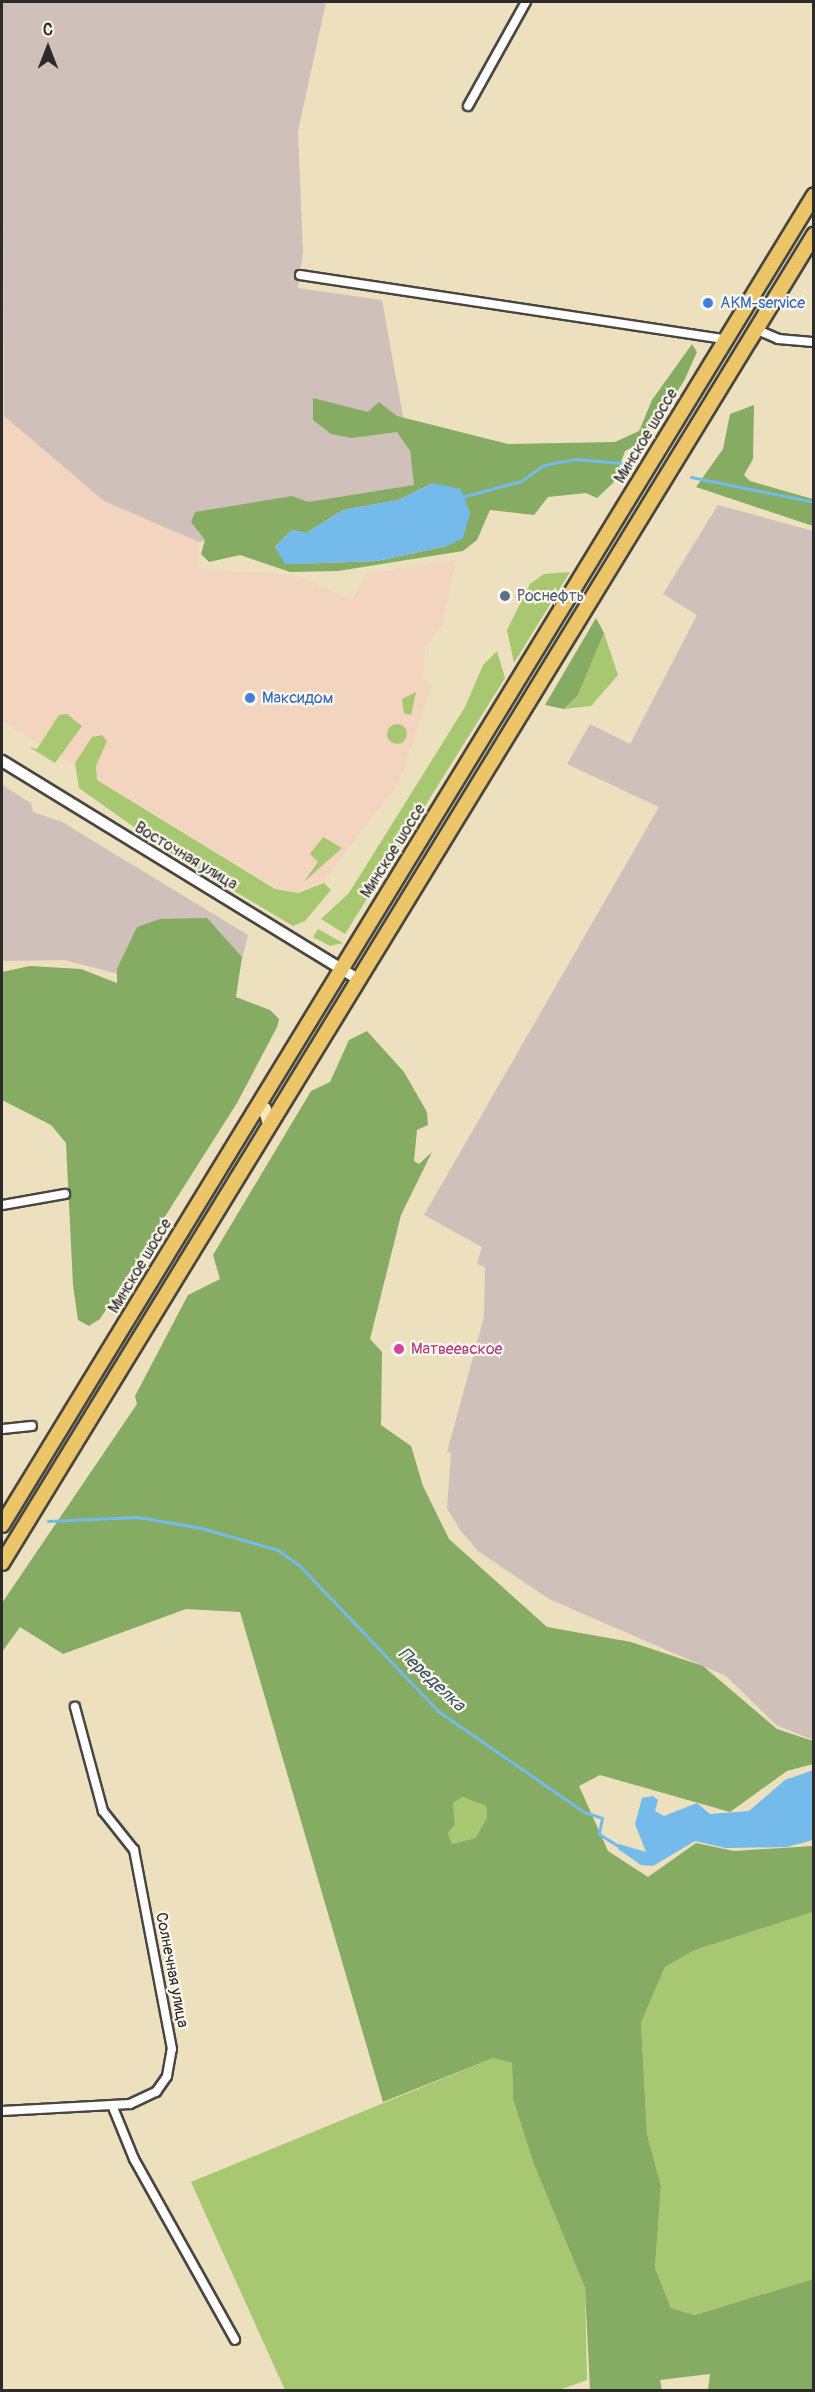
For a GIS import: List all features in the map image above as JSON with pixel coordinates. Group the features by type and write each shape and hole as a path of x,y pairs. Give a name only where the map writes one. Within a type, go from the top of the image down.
{"highway":[{"name":"Минское шоссе","path":"2,1525 813,195"},
{"name":"Минское шоссе","path":"2,1563 355,977 813,235"}],"main road":[{"path":"253,1112 265,1109 268,1121"}],"street":[{"path":"468,106 526,2"},
{"path":"300,275 724,339"},
{"path":"755,329 778,339 813,342"},
{"name":"Восточная улица","path":"2,761 355,977"},
{"path":"2,1205 65,1194"},
{"path":"2,1429 32,1426"},
{"name":"Солнечная улица","path":"2,2111 112,2105 156,2092 167,2076 172,2049 134,1850 103,1811 75,1707"},
{"path":"112,2105 134,2159 235,2340"}],"shaded area":[{"path":"2,2 326,2 298,131 303,252 298,288 382,300 416,488 199,542 104,501 4,416"},
{"path":"2,413 104,501 199,542 197,568 298,576 352,600 367,574 456,560 442,625 425,648 423,677 431,687 399,782 323,881 298,892 276,888 2,721"},
{"name":"Матвеевское","path":"718,505 813,531 813,1740 776,1725 726,1676 549,1599 478,1551 460,1530 447,1508 451,1453 447,1452 484,1317 485,1267 477,1264 482,1247 424,1215 659,807 567,764 590,724 630,744 697,615 663,594"},
{"path":"2,785 31,803 33,812 62,822 248,935 231,1003 64,960 2,961"}],"green space":[{"path":"692,344 697,352 684,381 644,441 625,451 613,483 597,498 586,493 548,497 534,515 490,510 477,540 463,551 338,571 290,572 240,555 209,562 201,554 205,540 191,522 195,512 292,496 308,502 414,485 410,451 397,432 352,438 331,434 313,420 313,398 368,412 379,402 397,416 508,444 615,442 639,431 652,400","holes":["433,483 447,546 377,561 294,564 286,564 275,547 292,530 306,533 343,510 398,500"]},
{"path":"754,405 753,459 744,475 750,481 813,499 813,526 696,487 723,449 730,414"},
{"path":"570,572 514,663 507,630 530,584 544,574"},
{"path":"596,618 604,633 578,695 564,709 545,705"},
{"path":"604,633 618,675 591,706 564,709 578,695"},
{"path":"497,651 505,678 345,934 321,919 349,893 465,707 483,665"},
{"path":"416,692 411,715 404,713 402,699"},
{"path":"67,714 82,726 55,763 29,747 37,749 59,715"},
{"path":"397,724 404,727 407,734 404,741 397,744 390,741 387,734 390,727"},
{"path":"102,735 107,741 96,766 97,780 275,889 298,893 324,883 331,890 305,921 293,926 172,854 79,788 75,763 92,737"},
{"path":"323,837 342,848 304,882 318,862 310,854"},
{"path":"207,918 242,957 236,997 270,1010 279,1019 277,1027 237,1103 100,1319 89,1326 78,1320 73,1285 66,1143 51,1125 2,1100 2,972 30,966 81,969 117,983 117,969 137,927 160,919"},
{"path":"318,929 343,943 330,946 313,937"},
{"path":"367,1031 404,1072 427,1112 428,1125 417,1130 414,1161 419,1164 432,1152 401,1215 370,1339 382,1352 381,1425 411,1446 423,1486 449,1539 547,1627 631,1642 703,1666 777,1729 813,1741 813,1764 787,1771 730,1812 600,1775 579,1786 608,1851 648,1877 696,1843 734,1851 813,1846 813,1912 695,1950 665,1967 641,2023 647,2134 661,2186 655,2268 671,2308 694,2315 813,2279 813,2390 708,2390 710,2374 660,2380 662,2390 590,2390 585,2288 533,2162 513,2099 512,2063 493,2058 383,2102 240,1612 186,1609 63,1654 20,1627 2,1652 2,1603 137,1404 135,1396 188,1295 220,1279 213,1255 311,1091 330,1082 349,1040","holes":["463,1797 486,1806 487,1818 475,1838 452,1844 448,1833 455,1825 453,1803"]},
{"path":"463,1797 486,1806 487,1818 475,1838 452,1844 448,1833 455,1825 453,1803"},
{"path":"813,1912 813,2279 693,2315 671,2308 655,2268 661,2186 647,2134 641,2023 665,1967 695,1950"},
{"path":"493,2058 512,2063 513,2099 533,2162 585,2288 587,2380 559,2390 285,2390 191,2182"}],"water":[{"path":"433,483 461,489 470,513 463,538 447,546 377,561 294,564 285,564 275,547 292,530 306,533 343,510 398,500"},
{"path":"813,1770 813,1840 787,1847 725,1848 695,1841 653,1866 641,1865 618,1849 619,1844 646,1852 635,1824 642,1798 653,1796 658,1800 655,1811 664,1816 697,1803 710,1814 749,1811 785,1780"}],"waterway":[{"path":"465,496 521,481 544,465 575,459 623,463"},
{"path":"691,477 814,502"},
{"name":"Переделка","path":"48,1521 138,1517 201,1528 278,1550 299,1565 438,1711 584,1812 602,1818 599,1834 621,1848"}],"place":[{"name":"AKM-service","path":"708,303"},
{"name":"Роснефть","path":"505,596"},
{"name":"Максидом","path":"250,698"},
{"name":"Матвеевское","path":"399,1349"}]}
